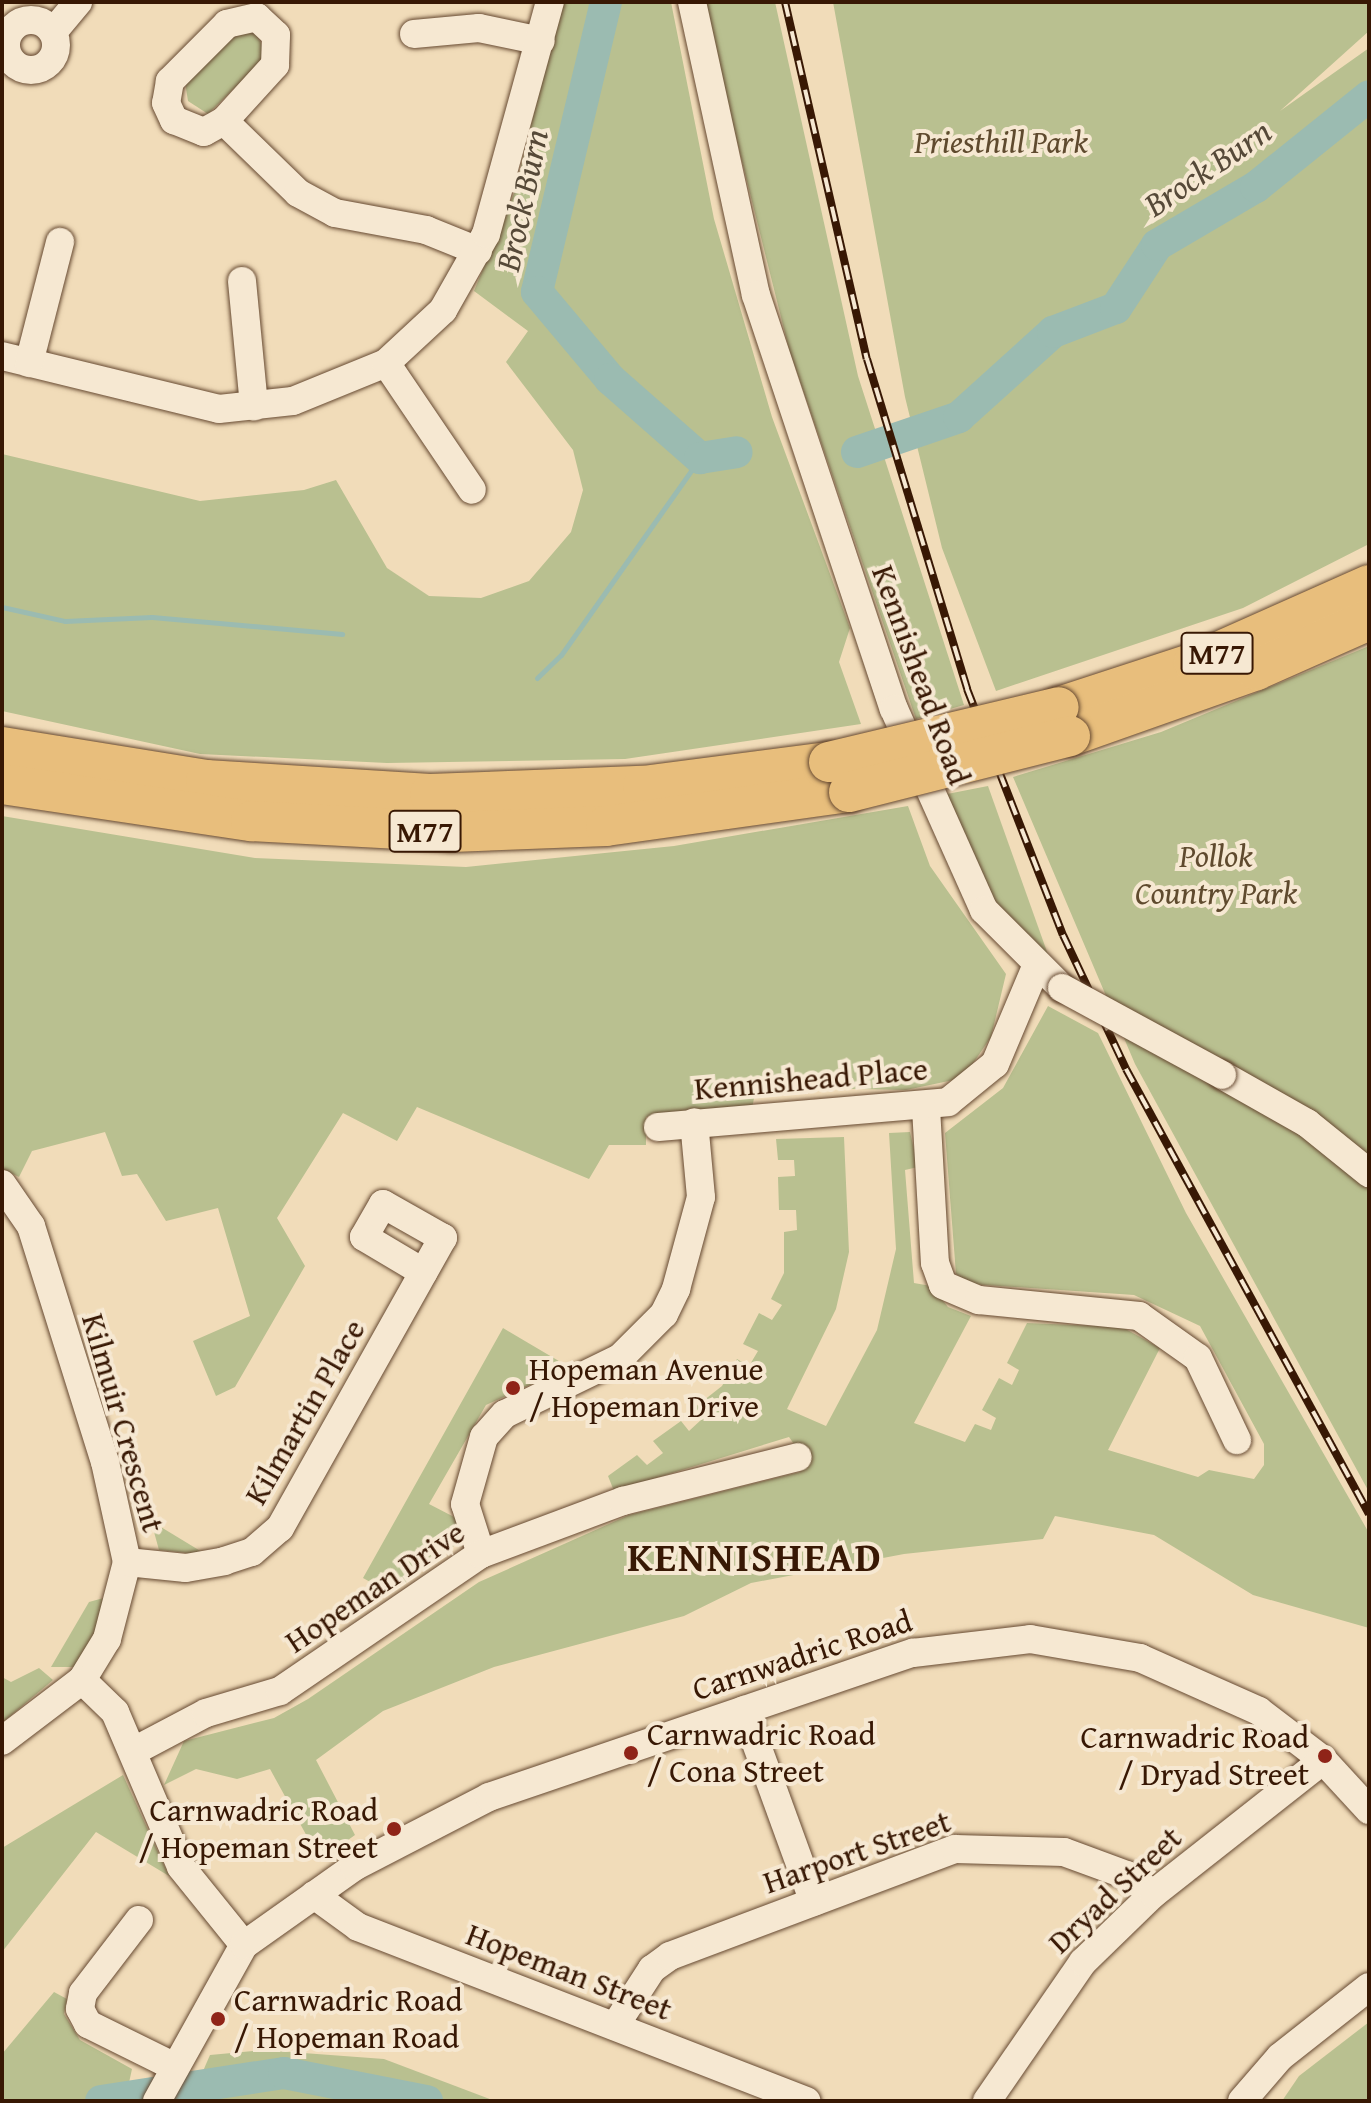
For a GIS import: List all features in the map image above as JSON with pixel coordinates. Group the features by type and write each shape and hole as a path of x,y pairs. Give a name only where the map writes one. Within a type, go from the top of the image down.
{"highway":[{"name":"M77","path":"1065,722 1369,585"},
{"name":"M77","path":"2,784 251,821 451,832 606,826 839,777 1243,676 1369,620"},
{"name":"M77","path":"2,747 206,780 430,794 839,777"}],"street":[{"path":"53,32 78,2"},
{"path":"60,242 15,360 186,404 254,406 325,392 386,363 443,310 478,251 550,2"},
{"name":"Kennishead Road","path":"692,2 756,295 894,709 984,910 1036,967 1062,988 1307,1123 1369,1173"},
{"path":"414,34 479,28 541,41"},
{"path":"224,121 319,205 426,230 478,251"},
{"path":"242,281 254,406"},
{"path":"386,363 472,490"},
{"name":"Kennishead Place","path":"658,1127 694,1122 926,1108 962,1093 995,1064 1036,967"},
{"path":"926,1108 935,1263 943,1285 979,1300 1139,1316 1198,1358 1237,1440"},
{"path":"481,1554 465,1504 484,1437 505,1414 620,1358 664,1314 676,1289 701,1197 694,1122"},
{"name":"Kilmuir Crescent","path":"2,1184 31,1226 105,1462 127,1562 107,1639 82,1680 2,1741"},
{"name":"Kilmartin Place","path":"127,1562 186,1568 224,1561 252,1552 280,1528 423,1272"},
{"name":"Hopeman Drive","path":"134,1751 206,1713 280,1691 481,1554 623,1501 798,1457"},
{"name":"Carnwadric Road","path":"157,2101 178,2056 244,1945 314,1895 489,1797 913,1653 974,1640 1030,1639 1140,1658 1202,1681 1259,1711 1323,1760 1369,1810"},
{"path":"82,1680 115,1712 181,1867 244,1945"},
{"path":"744,1710 814,1902"},
{"name":"Dryad Street","path":"987,2101 1061,1988 1153,1894 1323,1760"},
{"name":"Harport Street","path":"615,2026 652,1969 670,1956 955,1849 995,1846 1064,1852 1127,1875 1153,1894"},
{"name":"Hopeman Street","path":"314,1895 358,1927 806,2101"},
{"path":"122,1928 80,2009 88,2024 178,2056"},
{"path":"1242,2101 1280,2057 1366,1994"}],"green space":[{"path":"561,2 671,2 714,219 772,417 850,628 839,662 861,724 625,759 387,763 200,754 2,711 2,454 200,501 304,490 336,480 387,568 429,596 481,598 529,581 571,532 583,490 573,450 506,362 528,331 474,291 515,191"},
{"path":"702,2 775,2 858,376 964,705 916,719 789,349"},
{"name":"Priesthill Park","path":"833,2 1369,2 1369,31 1280,111 1369,48 1369,544 1243,608 996,691 942,548 905,397"},
{"path":"244,29 257,35 267,56 208,114 188,101 185,82 234,30"},
{"name":"Pollok Country Park","path":"1369,646 1369,1492 1135,1064 1013,777 1161,732"},
{"path":"988,786 1051,963 1007,919 969,862 942,795"},
{"path":"908,806 930,866 1006,974 991,1037 963,1078 906,1090 756,1087 752,1109 646,1117 646,1145 609,1145 589,1179 417,1107 397,1141 343,1113 277,1218 305,1266 235,1387 216,1396 193,1341 250,1316 218,1208 166,1221 137,1174 122,1176 105,1132 32,1151 19,1177 2,1169 2,816 255,858 466,867 674,846"},
{"path":"1048,1006 1098,1033 1186,1213 1369,1533 1369,1628 1253,1595 1154,1535 1055,1516 1043,1539 904,1554 751,1583 684,1616 494,1667 383,1711 316,1760 355,1835 320,1860 270,1769 237,1779 196,1769 164,1785 184,1741 274,1718 308,1699 479,1582 629,1515 800,1472 806,1461 789,1437 614,1491 608,1476 637,1455 647,1465 663,1453 653,1441 681,1421 689,1431 702,1419 694,1408 722,1386 737,1359 749,1366 758,1351 743,1344 759,1313 772,1320 782,1305 771,1299 784,1273 784,1232 797,1230 796,1210 779,1210 778,1177 795,1176 794,1160 778,1160 776,1139 844,1137 849,1252 836,1309 787,1409 826,1426 877,1330 896,1249 889,1133 910,1132 918,1167 905,1170 914,1283 931,1286 948,1307 971,1316 914,1423 965,1442 975,1424 991,1430 996,1418 982,1410 999,1378 1012,1385 1019,1370 1007,1363 1027,1323 1122,1327 1160,1348 1108,1450 1198,1477 1209,1470 1254,1479 1264,1465 1264,1444 1200,1326 1134,1295 970,1284 956,1274 945,1133 1003,1088"},
{"path":"503,1328 569,1367 486,1405 429,1504 458,1519 458,1543 397,1589 396,1583 365,1597 372,1583 363,1578"},
{"path":"151,1521 207,1555 159,1550"},
{"path":"111,1596 80,1667 51,1667 89,1602"},
{"path":"39,1668 53,1680 2,1723 2,1677 11,1682"},
{"path":"123,1775 169,1876 96,1832 2,1952 2,1848"},
{"path":"54,1992 67,1999 64,2014 80,2040 132,2069 125,2101 2,2101 2,2054"},
{"path":"1369,2022 1369,2101 1282,2101 1299,2076"},
{"path":"263,2050 384,2059 495,2101 190,2101 210,2055"}],"waterway":[{"name":"Brock Burn","path":"606,2 537,292 610,379 700,458 737,452"},
{"name":"Brock Burn","path":"857,452 959,417 1053,332 1116,308 1157,245 1256,187 1369,96"},
{"path":"537,678 561,655 700,458"},
{"path":"2,607 65,621 152,617 342,634"},
{"path":"101,2101 284,2073 427,2101"}],"railway":[{"path":"785,2 867,359 967,689 1063,935 1126,1069 1369,1514"}],"place":[{"name":"Hopeman Avenue / Hopeman Drive","path":"513,1388"},
{"name":"Carnwadric Road / Cona Street","path":"631,1753"},
{"name":"Carnwadric Road / Dryad Street","path":"1325,1756"},
{"name":"Carnwadric Road / Hopeman Street","path":"394,1829"},
{"name":"Carnwadric Road / Hopeman Road","path":"218,2019"}],"district":[{"name":"KENNISHEAD","path":"755,1557"}]}
